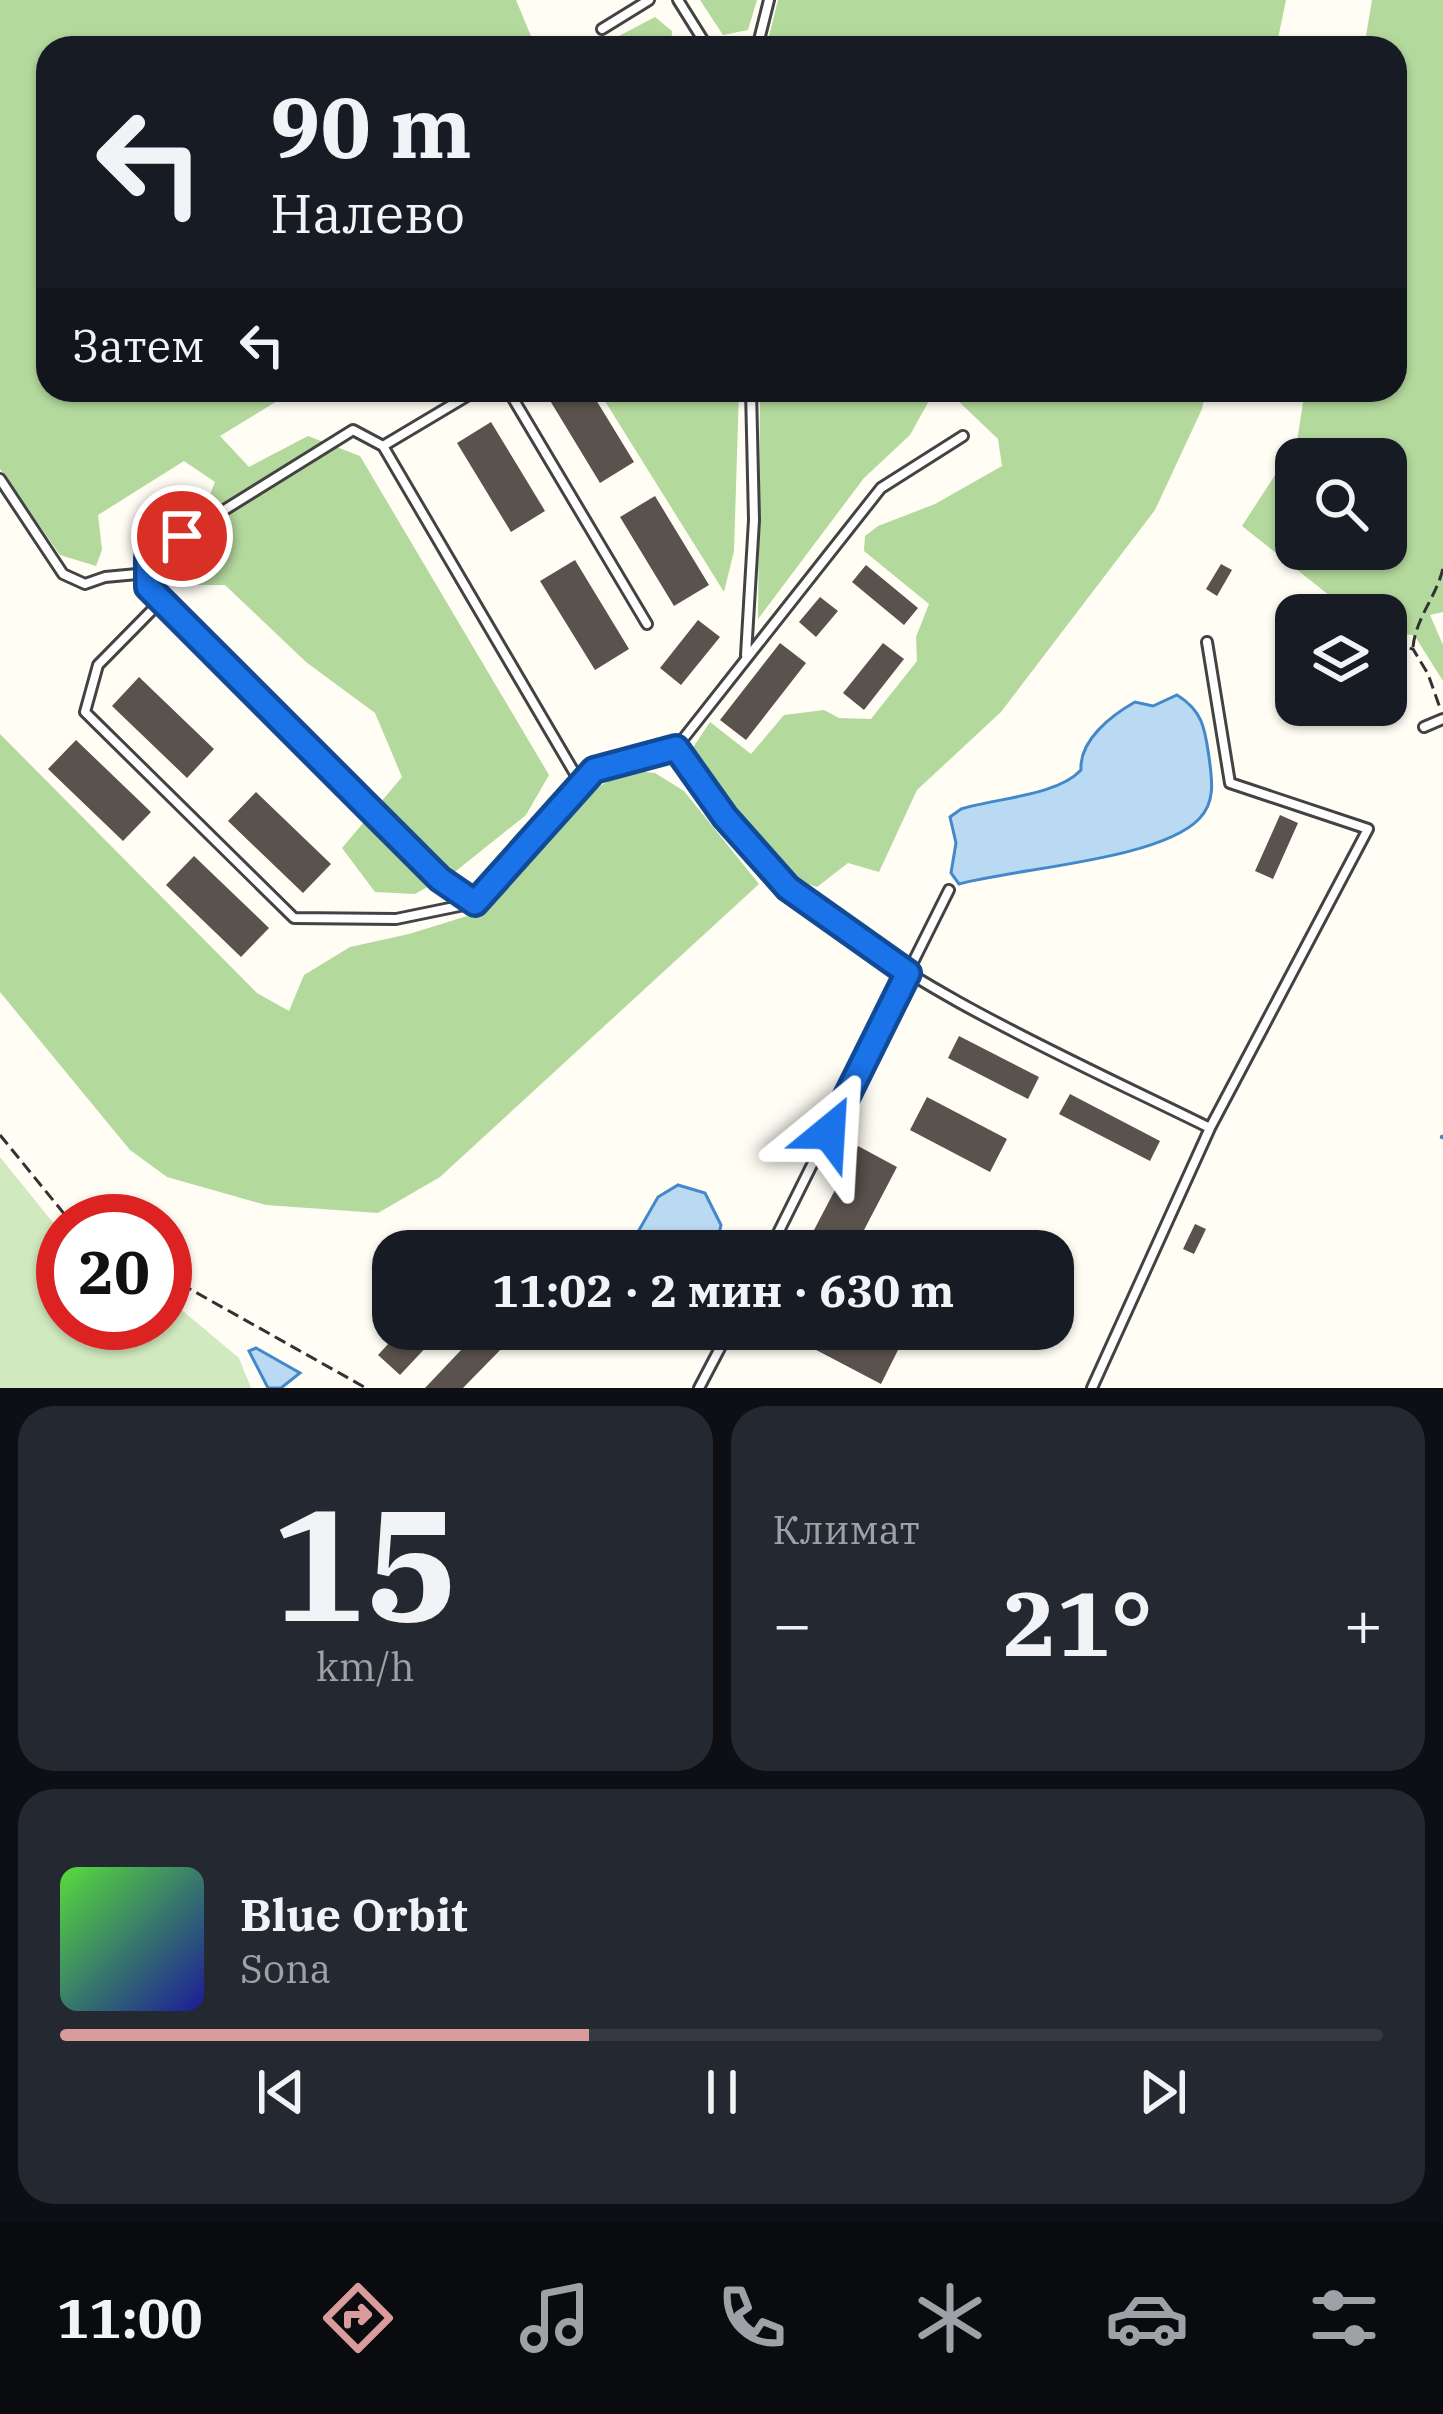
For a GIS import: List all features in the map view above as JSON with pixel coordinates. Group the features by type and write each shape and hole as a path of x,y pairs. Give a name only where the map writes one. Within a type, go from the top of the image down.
{"lane":[{"path":"602,29 649,0"},
{"path":"678,0 700,36"},
{"path":"760,36 769,0"},
{"path":"382,446 457,402"},
{"path":"515,402 647,624"},
{"path":"746,657 754,520 751,402"},
{"path":"475,903 440,879 161,601 148,587 148,558 352,430 382,446 581,784"},
{"path":"161,601 98,664 85,712 294,918 396,919 475,903 594,770 676,748 881,488 963,436"},
{"path":"0,479 63,574 86,584 104,577 148,573"},
{"path":"1092,1388 1210,1128 1368,829 1230,783 1207,642"},
{"path":"1424,727 1443,717"},
{"path":"676,748 725,817 788,888 965,1008 1210,1128"},
{"path":"780,1230 950,890"},
{"path":"699,1388 719,1350"}],"path":[{"path":"1443,568 1440,584 1414,634 1413,649 1428,674 1443,717"},
{"path":"1407,648 1413,649"},
{"path":"0,1135 48,1194"},
{"path":"192,1290 366,1388"}],"green space":[{"path":"0,0 516,0 531,36 36,36 36,402 275,402 220,436 249,467 308,436 360,456 549,775 526,815 456,871 415,894 375,892 342,848 402,777 375,713 306,662 225,585 174,585 215,482 184,461 98,515 102,550 96,566 60,555 0,469"},
{"path":"700,0 757,0 748,30 723,35"},
{"path":"778,0 1286,0 1278,36 769,36"},
{"path":"1372,0 1443,0 1443,612 1430,615 1443,645 1443,681 1414,635 1407,634 1407,594 1328,594 1297,570 1407,570 1407,438 1297,438 1303,402 1407,402 1407,36 1366,36"},
{"path":"655,17 672,31 672,36 619,36"},
{"path":"605,402 739,402 734,551 724,592"},
{"path":"760,402 928,402 910,435 864,478 758,619"},
{"path":"959,402 1203,402 1155,510 1001,712 917,790 879,872 848,863 817,887 791,878 690,752 710,722 751,754 784,715 824,710 839,718 871,719 917,661 916,637 929,604 864,551 865,536 1002,466 998,439"},
{"path":"1275,475 1275,552 1242,526"},
{"path":"0,734 257,993 289,1011 304,975 350,947 477,913 600,786 628,770 655,773 684,791 759,884 440,1177 378,1213 266,1205 167,1177 130,1150 0,992"},
{"path":"0,1157 36,1202 36,1350 192,1350 192,1319 239,1358 251,1388 0,1388"}],"water":[{"path":"1177,695 1197,714 1206,738 1212,790 1199,819 1180,833 1121,853 959,884 951,873 956,843 950,817 961,809 1057,786 1081,770 1091,739 1117,714 1135,702 1153,706"},
{"path":"678,1185 705,1193 720,1230 639,1230 658,1197"},
{"path":"256,1348 300,1373 281,1388 268,1388 249,1351"}],"building":[{"path":"551,402 597,402 634,462 600,483"},
{"path":"491,422 545,511 511,532 457,443"},
{"path":"655,496 709,585 674,606 620,517"},
{"path":"575,560 629,649 595,670 540,581"},
{"path":"1221,564 1232,570 1217,596 1206,589"},
{"path":"866,565 918,608 904,625 852,582"},
{"path":"820,597 838,611 816,637 799,622"},
{"path":"698,620 720,637 681,685 660,668"},
{"path":"780,643 806,663 746,740 720,720"},
{"path":"883,643 904,659 864,710 843,693"},
{"path":"139,677 214,749 187,778 112,706"},
{"path":"76,740 151,812 123,841 48,769"},
{"path":"256,792 331,864 303,893 228,821"},
{"path":"1280,815 1298,823 1273,879 1255,871"},
{"path":"194,856 269,928 241,957 166,885"},
{"path":"959,1036 1039,1077 1028,1099 948,1058"},
{"path":"1070,1094 1160,1141 1150,1161 1059,1114"},
{"path":"927,1097 1007,1139 990,1172 910,1130"},
{"path":"858,1146 897,1167 864,1230 814,1230"},
{"path":"1195,1224 1206,1229 1194,1254 1183,1249"},
{"path":"383,1350 423,1350 400,1375 378,1355"},
{"path":"461,1350 500,1350 463,1388 425,1388"},
{"path":"816,1350 898,1350 881,1384"}],"route":[{"path":"182,536 148,558 148,587 440,879 475,903 594,770 676,748 725,817 788,888 908,973 829,1132"}]}
